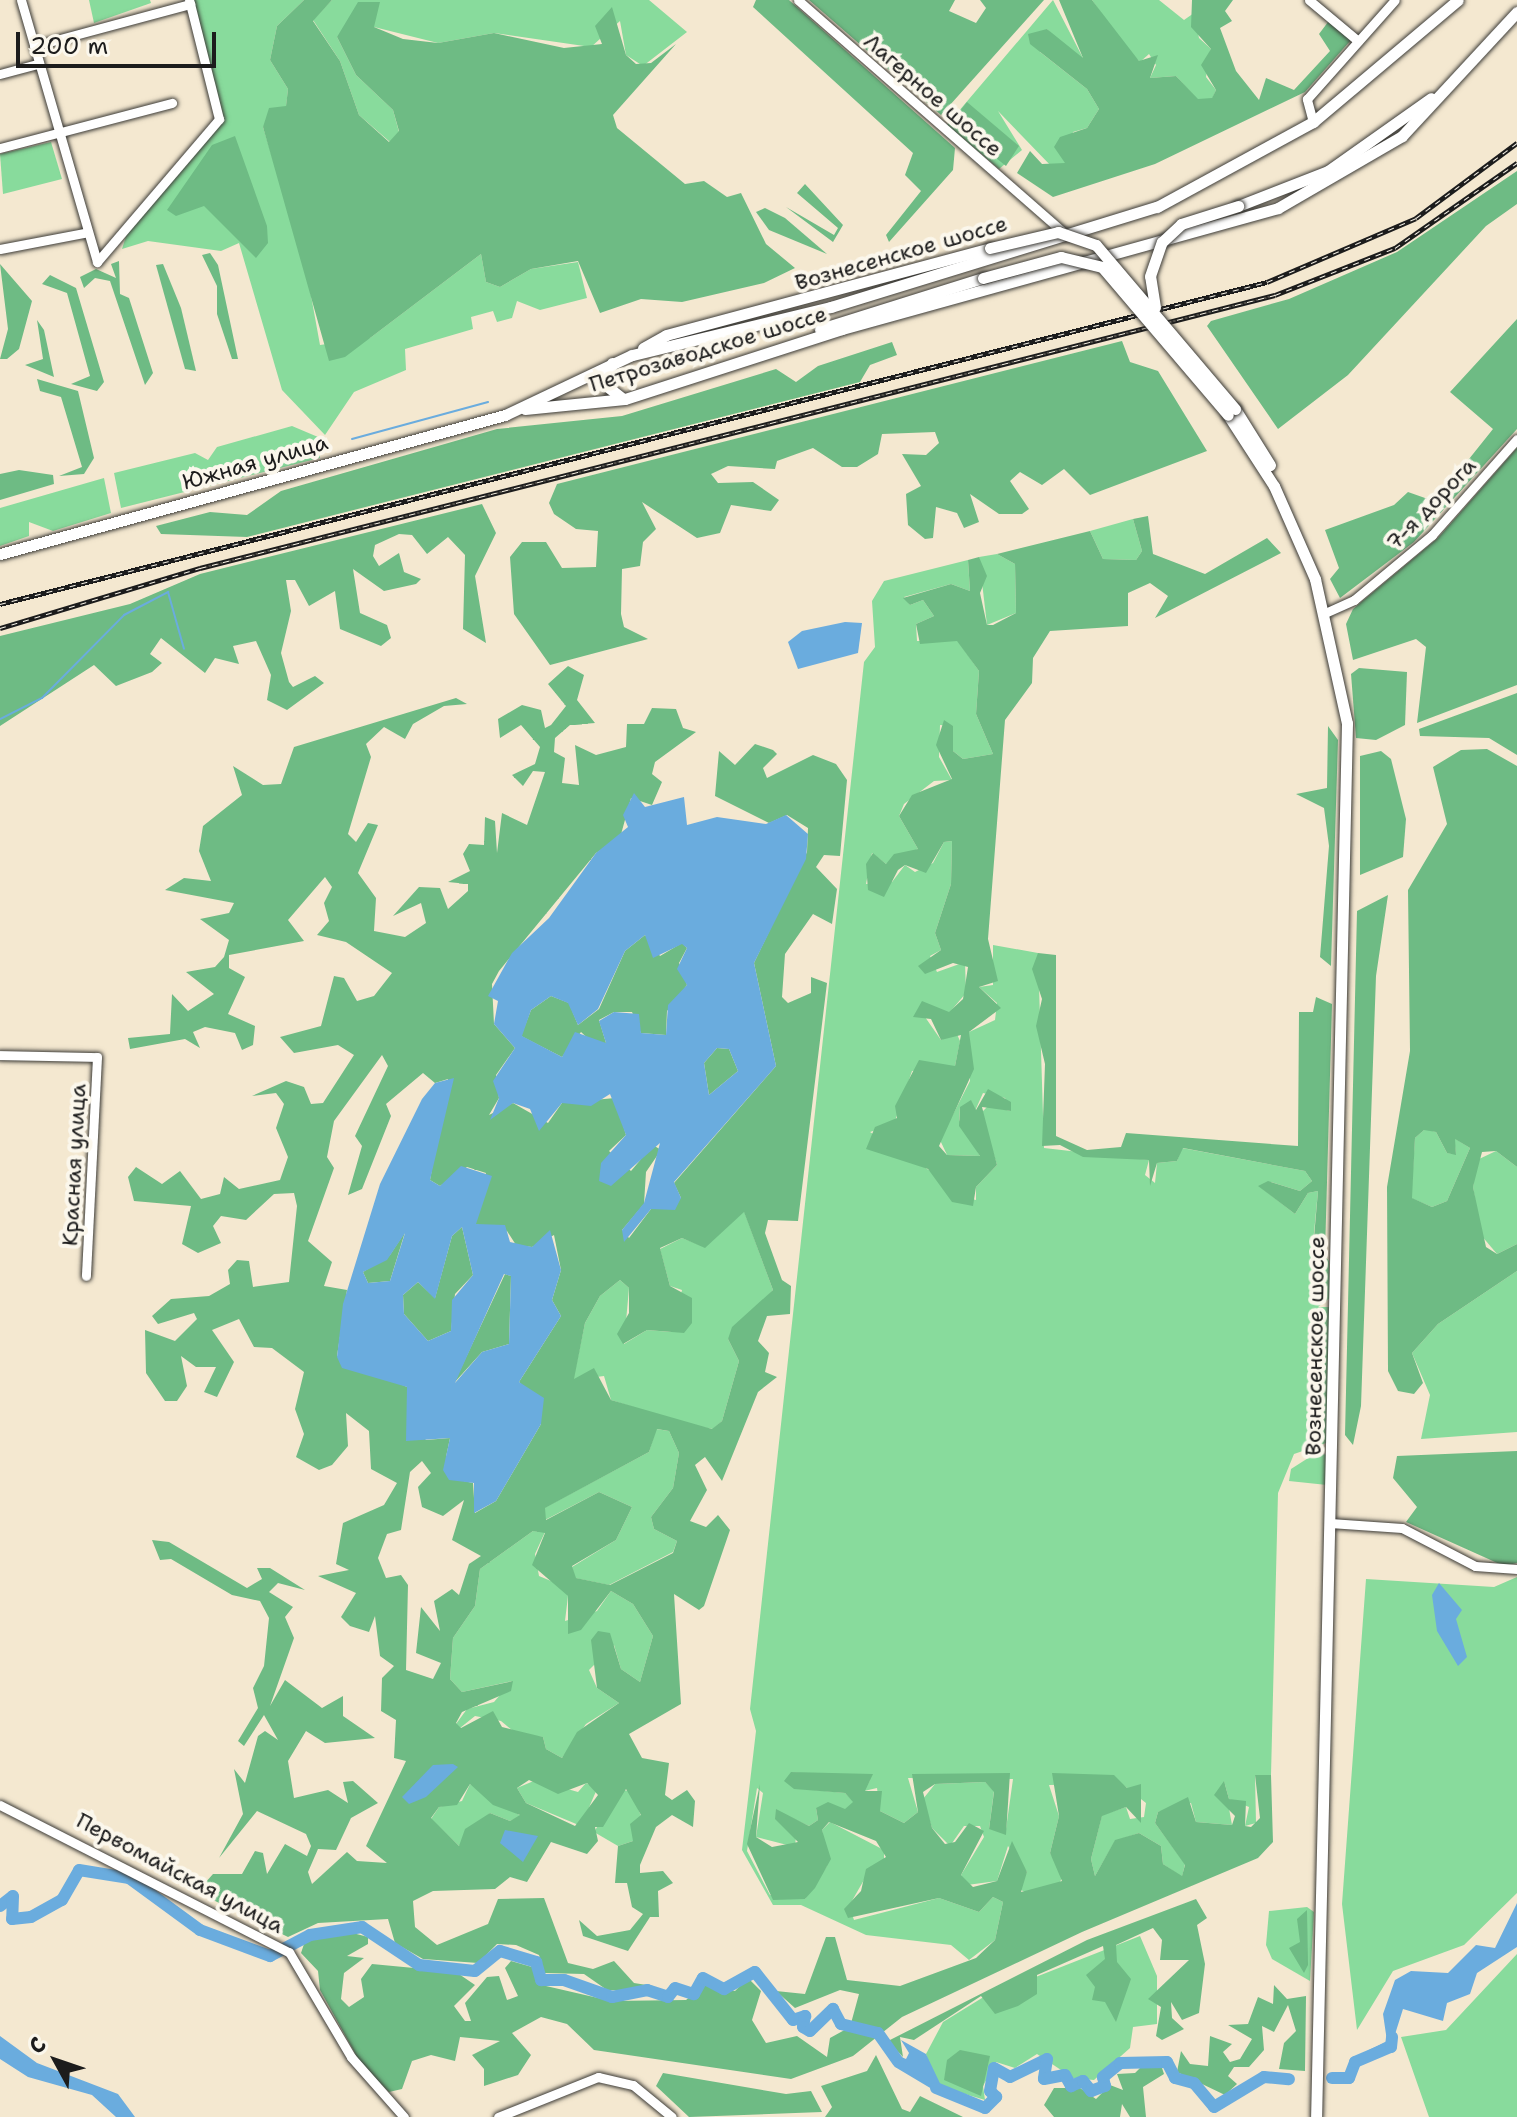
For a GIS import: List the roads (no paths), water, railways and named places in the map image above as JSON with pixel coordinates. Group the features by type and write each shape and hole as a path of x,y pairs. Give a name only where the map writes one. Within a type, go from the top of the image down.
{"main road":[{"name":"Петрозаводское шоссе","path":"521,410 632,355 1072,239 1193,192 1313,122 1458,0"},
{"name":"Петрозаводское шоссе","path":"521,410 625,399 753,356 1302,198 1402,136 1517,12"},
{"path":"1156,312 1150,276 1162,242 1181,224 1238,206 1348,160 1479,55"},
{"name":"Вознесенское шоссе","path":"632,355 666,335 990,248 1058,232 1081,237 1109,257 1156,312 1232,412 1274,486 1315,579 1342,686 1348,766 1316,2117"},
{"name":"Вознесенское шоссе","path":"753,356 874,309 1061,257 1102,267 1232,412"},
{"path":"616,361 604,384 625,399"},
{"name":"Южная улица","path":"0,554 521,410"}],"street":[{"path":"21,0 84,233 97,262 219,119 189,2 34,46"},
{"name":"Лагерное шоссе","path":"798,0 1072,239"},
{"path":"1309,0 1358,41"},
{"path":"1313,122 1307,99 1395,0"},
{"path":"0,74 38,64"},
{"path":"0,148 172,103"},
{"path":"1036,249 1047,235 1044,217"},
{"path":"0,249 84,233"},
{"name":"7-я дорога","path":"1325,613 1354,600 1432,535 1517,439"},
{"name":"Красная улица","path":"0,1055 97,1057 86,1276"},
{"path":"1330,1523 1402,1528 1475,1566 1517,1569"},
{"name":"Первомайская улица","path":"0,1805 273,1941 289,1952 351,2057 404,2117"},
{"path":"498,2117 598,2077 633,2085 672,2117"}],"water":[{"path":"845,622 862,623 858,653 798,669 788,642 802,631"},
{"path":"634,793 645,807 684,797 687,825 717,817 766,824 786,815 808,834 806,859 754,963 776,1066 674,1182 681,1198 675,1210 651,1209 624,1242 622,1230 644,1203 660,1143 611,1186 599,1181 601,1163 626,1135 610,1094 591,1106 562,1103 539,1131 530,1109 513,1103 490,1120 499,1098 493,1081 515,1048 494,1024 498,1001 488,996 512,953 549,918 596,853 628,827 623,815","holes":["645,935 653,958 682,944 687,948 677,969 687,985 668,1005 666,1035 641,1033 639,1014 614,1012 599,1021 606,1043 575,1032 562,1057 522,1036 531,1010 551,996 568,1003 578,1025 598,1009 625,951","717,1048 729,1049 738,1071 709,1095 704,1063"]},
{"path":"454,1078 430,1180 440,1186 461,1166 492,1176 476,1224 505,1225 510,1242 532,1247 550,1230 561,1270 552,1300 561,1316 519,1382 544,1398 541,1424 496,1501 474,1513 474,1483 449,1480 443,1470 450,1438 406,1441 407,1387 342,1368 337,1357 343,1304 380,1184 422,1099 435,1083","holes":["462,1227 473,1275 452,1300 451,1331 428,1341 404,1314 403,1295 418,1282 435,1299 452,1236","405,1233 390,1281 368,1283 363,1272 387,1260","504,1274 511,1276 509,1344 482,1352 455,1383"]},
{"path":"1439,1583 1462,1610 1456,1619 1467,1657 1458,1666 1437,1631 1432,1595"},
{"path":"453,1764 458,1767 426,1797 409,1804 402,1797 433,1765"},
{"path":"505,1830 538,1836 523,1862 500,1843"},
{"path":"1517,1903 1517,1947 1477,1973 1470,1994 1447,2003 1443,2021 1403,2009 1391,2047 1367,2051 1387,2041 1383,2014 1395,1980 1411,1971 1448,1973 1476,1945 1495,1948"},
{"path":"0,2036 37,2063 118,2094 135,2117 116,2117 92,2095 28,2077 0,2059"},
{"path":"901,2040 926,2054 947,2098 895,2067 887,2051 906,2059 909,2053"}],"waterway":[{"path":"352,439 488,402"},
{"path":"0,719 42,698 124,615 168,592 184,649"},
{"path":"0,1906 13,1896 12,1919 31,1917 62,1900 79,1870 129,1878 200,1930 270,1956 310,1935 362,1927 419,1965 475,1971 500,1951 536,1962 541,1980 564,1980 612,1997 647,1990 668,1997 675,1988 694,1994 703,1978 724,1989 755,1972 793,2020 805,2016 803,2027 810,2031 833,2009 841,2024 878,2033 898,2062"},
{"path":"1332,2078 1349,2078 1355,2062 1391,2047 1392,2037"},
{"path":"936,2088 985,2108 996,2097 990,2091 994,2068 1010,2077 1047,2059 1044,2079 1065,2075 1071,2086 1083,2081 1091,2091 1105,2086 1103,2077 1120,2063 1167,2062 1175,2078 1194,2083 1214,2107 1264,2077 1289,2079"}],"railway":[{"path":"0,604 1267,282 1416,218 1517,143"},
{"path":"0,628 200,568 1275,295 1395,248 1517,163"}]}
